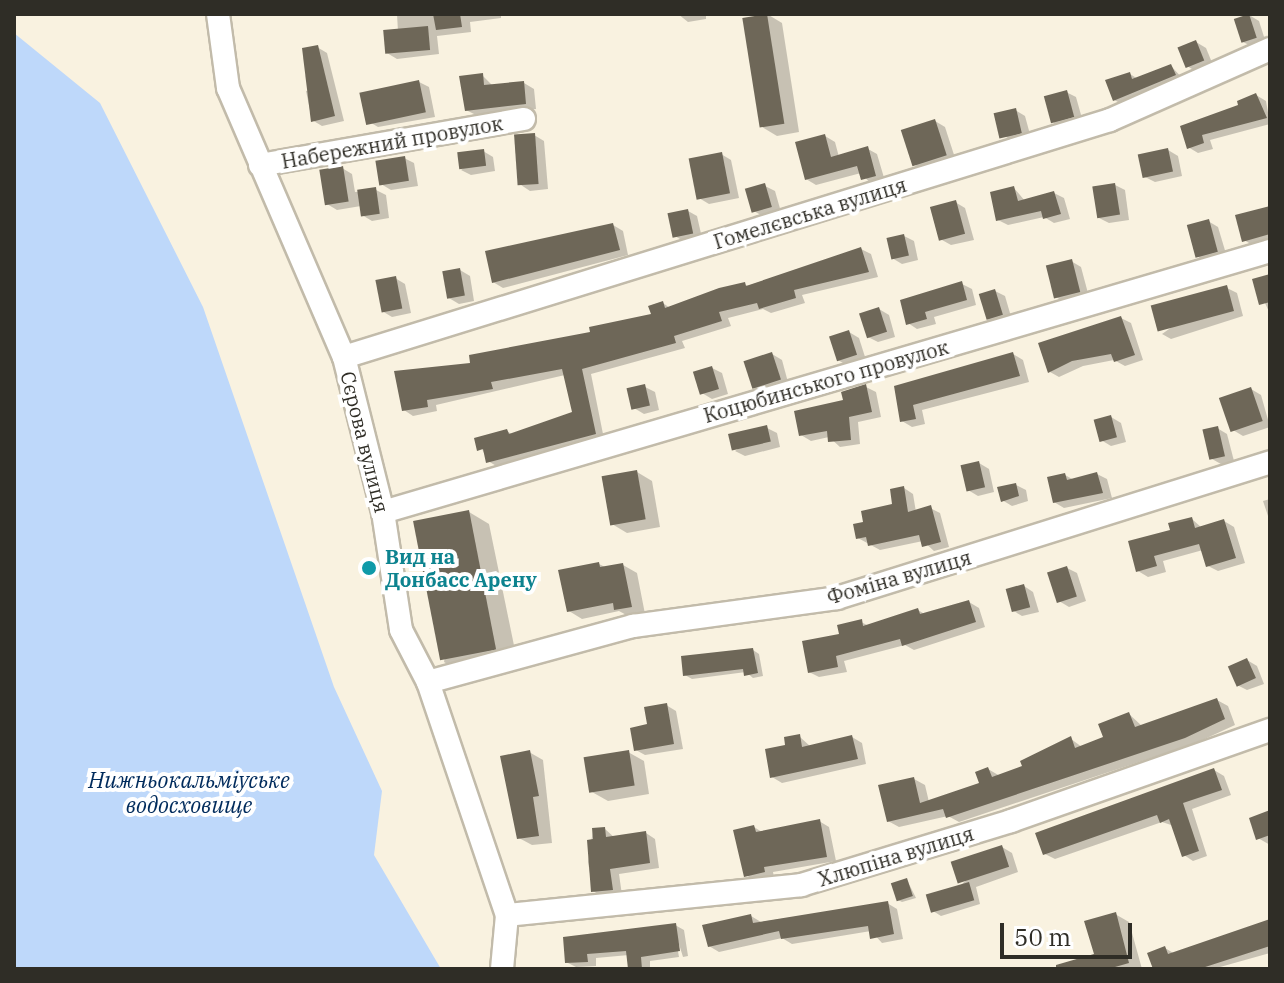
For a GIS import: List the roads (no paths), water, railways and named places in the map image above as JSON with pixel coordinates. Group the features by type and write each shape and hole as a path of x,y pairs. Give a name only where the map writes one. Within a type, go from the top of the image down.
{"street":[{"name":"Сєрова вулиця","path":"218,14 228,88 344,357 383,512 401,630 428,682 507,915 502,969"},
{"name":"Гомелєвська вулиця","path":"344,357 1110,120 1270,49"},
{"name":"Набережний провулок","path":"260,165 524,119"},
{"name":"Коцюбинського провулок","path":"383,512 1270,251"},
{"name":"Фоміна вулиця","path":"428,682 633,626 837,598 1270,462"},
{"name":"Хлюпіна вулиця","path":"507,915 801,885 1011,821 1270,730"}],"water":[{"name":"Нижньокальміуське водосховище","path":"14,33 100,103 203,307 334,687 382,791 374,855 441,969 14,969"}],"place":[{"name":"Вид на Донбасс Арену","path":"369,568"}]}
